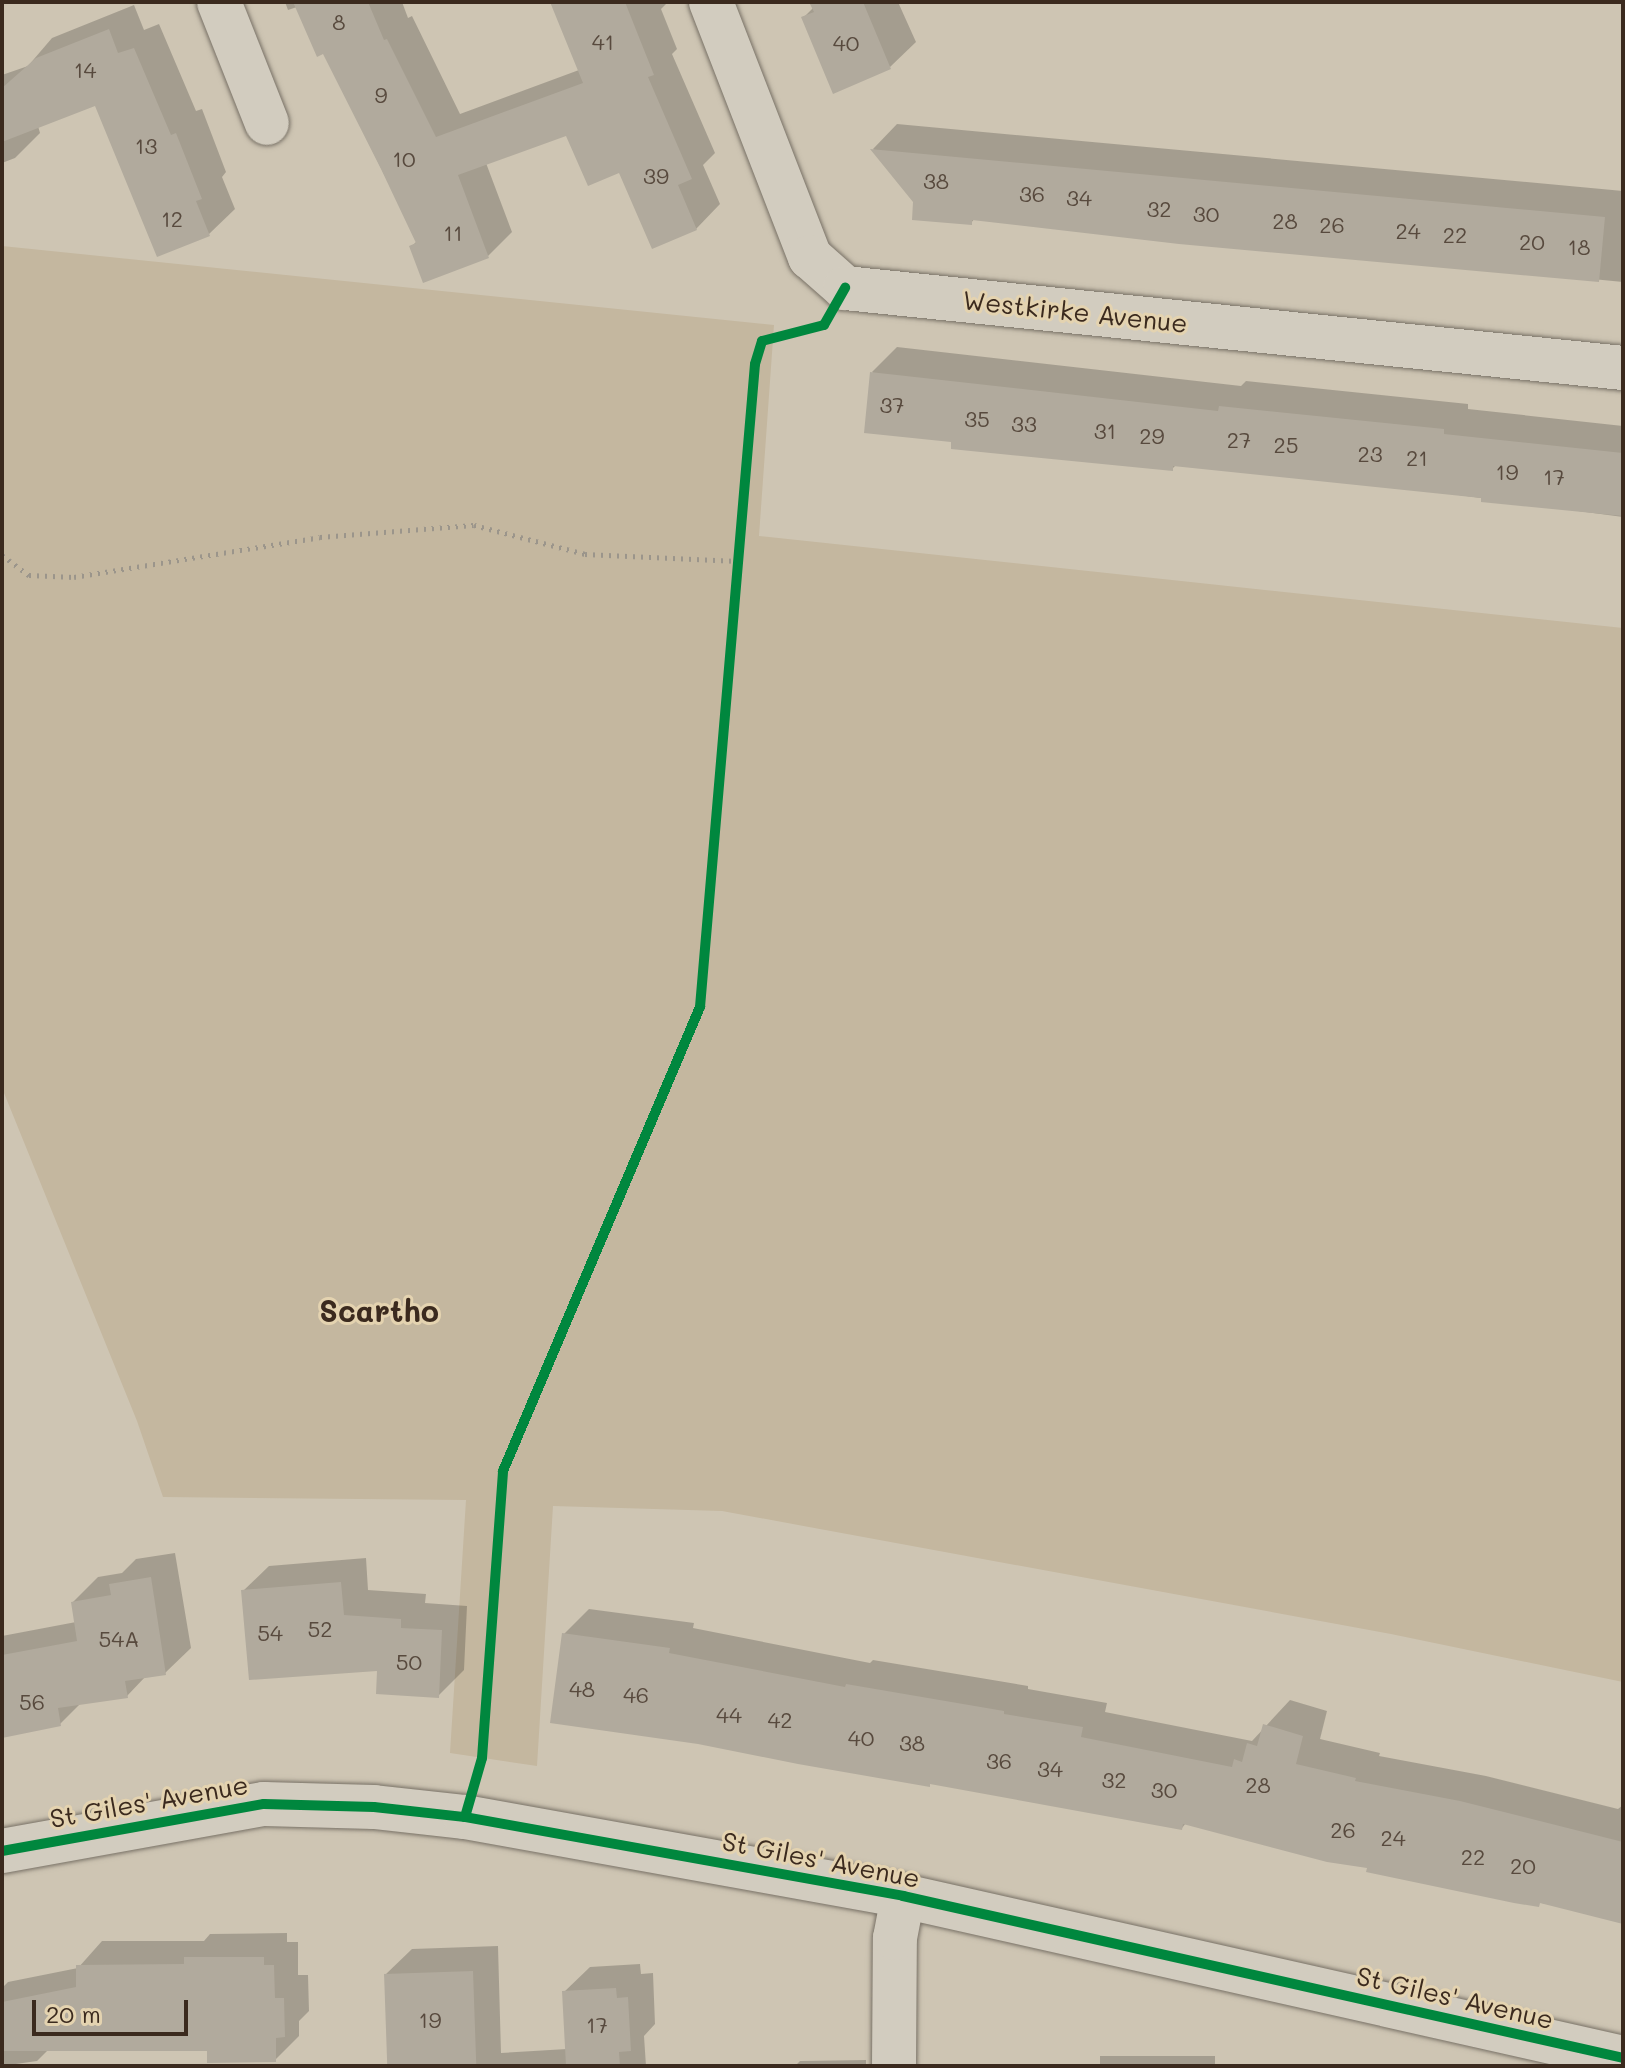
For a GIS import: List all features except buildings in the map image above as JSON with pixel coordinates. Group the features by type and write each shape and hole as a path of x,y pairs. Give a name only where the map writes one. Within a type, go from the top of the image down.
{"street":[{"path":"219,2 267,123"},
{"name":"Westkirke Avenue","path":"711,2 810,257 845,288 1623,368"},
{"name":"St Giles' Avenue","path":"2,1851 264,1804 374,1807 465,1817 903,1896 1623,2058"},
{"path":"894,2066 895,1938 903,1896"}],"path":[{"path":"2,555 29,575 74,577 320,537 474,525 585,554 738,561"}],"shaded area":[{"path":"2,246 774,325 759,536 1623,628 1623,1682 1391,1634 722,1511 553,1506 537,1766 450,1753 466,1500 163,1497 137,1421 2,1088"}],"cycle path":[{"path":"465,1817 482,1758 503,1471 700,1007 755,364 762,341 824,325 845,288"},
{"path":"2,1851 264,1804 374,1807 465,1817 903,1896 1623,2058"}],"district":[{"name":"Scartho","path":"379,1310"}]}
